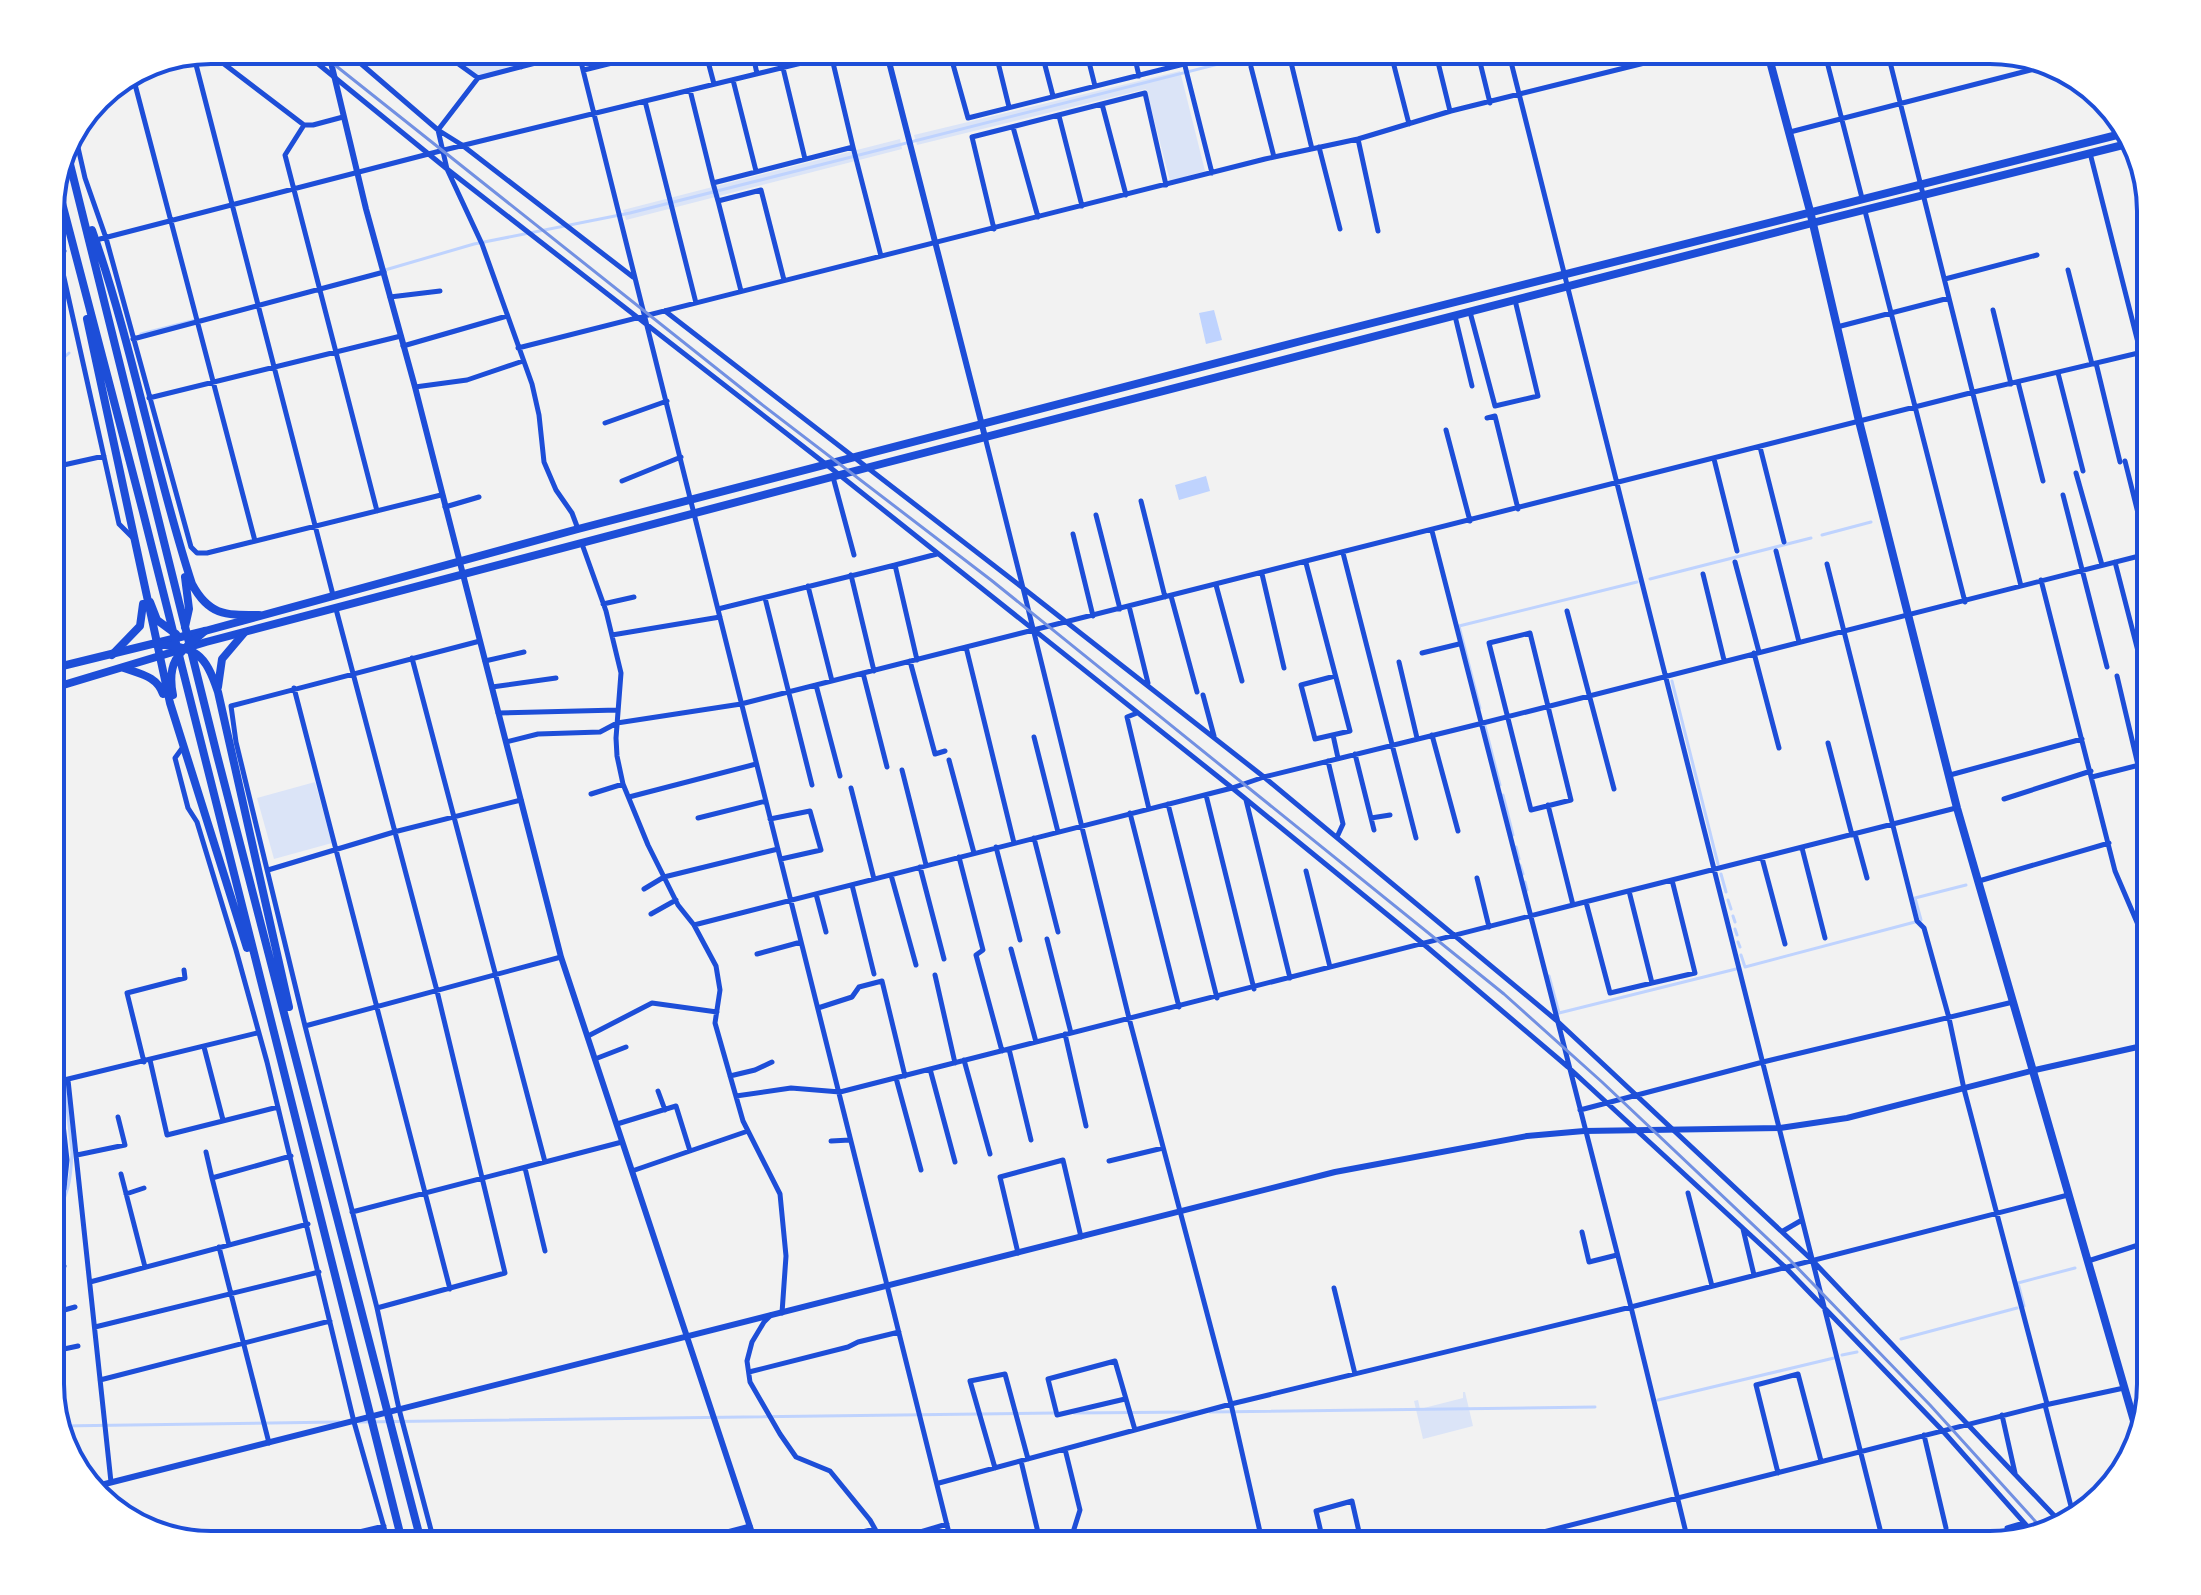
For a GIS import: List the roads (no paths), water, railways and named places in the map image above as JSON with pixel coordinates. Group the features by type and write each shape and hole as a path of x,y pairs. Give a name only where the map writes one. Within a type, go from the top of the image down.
{"main road":[{"path":"1771,64 1957,808 2133,1417"},
{"path":"64,666 982,424 2116,136"},
{"path":"64,685 206,642 870,467 2122,145"},
{"path":"71,167 217,755 418,1531"},
{"path":"77,188 110,282 192,584 208,607 227,614 259,615"},
{"path":"64,212 143,512 399,1531"},
{"path":"64,215 155,644 183,747"},
{"path":"159,658 181,637 189,609 183,556"},
{"path":"143,583 157,620 164,627 181,637 206,642"},
{"path":"112,655 140,626 143,583"},
{"path":"183,747 171,685 172,664 205,631"},
{"path":"218,692 222,659 244,633"},
{"path":"155,644 175,645 203,657 218,692 307,1094"},
{"path":"124,668 150,677 160,686 183,747 264,998"}],"street":[{"path":"224,64 304,125 343,117"},
{"path":"319,64 428,154 642,317 648,326 1246,799 1568,1067 1785,1267 1942,1430 2028,1526"},
{"path":"331,64 561,957 752,1531"},
{"path":"366,64 438,130 462,145 635,278"},
{"path":"458,64 478,78"},
{"path":"438,130 478,78 532,64"},
{"path":"581,64 642,317"},
{"path":"583,70 608,64"},
{"path":"709,64 714,84"},
{"path":"755,64 757,74"},
{"path":"103,238 462,145 799,64"},
{"path":"833,64 881,256"},
{"path":"890,64 1129,1018 1231,1404 1260,1531"},
{"path":"953,64 968,118 1185,66 1212,174"},
{"path":"998,64 1009,107"},
{"path":"1045,64 1053,96"},
{"path":"1090,64 1095,86"},
{"path":"1136,64 1139,76"},
{"path":"1292,64 1340,229"},
{"path":"1394,64 1409,124"},
{"path":"1439,64 1451,111"},
{"path":"1480,64 1490,103"},
{"path":"1512,64 1880,1531"},
{"path":"518,348 1274,157 1358,139 1451,111 1642,64"},
{"path":"1828,64 1862,198"},
{"path":"1890,64 2021,586"},
{"path":"196,65 333,595"},
{"path":"1251,67 1274,157"},
{"path":"783,68 805,159"},
{"path":"1790,132 2030,70"},
{"path":"733,80 756,171"},
{"path":"135,85 255,541"},
{"path":"690,90 741,291"},
{"path":"995,229 972,137 1145,93 1166,185"},
{"path":"645,101 696,303"},
{"path":"1102,104 1126,195"},
{"path":"1059,116 1082,206"},
{"path":"304,125 285,155 377,511"},
{"path":"1013,127 1038,217"},
{"path":"438,130 447,169 482,244 523,361 539,415 544,462 578,529"},
{"path":"1358,139 1378,231"},
{"path":"713,183 853,147"},
{"path":"78,148 191,547 197,553 441,495"},
{"path":"2090,153 2137,337"},
{"path":"718,201 761,190 784,280"},
{"path":"1865,211 1965,602"},
{"path":"1945,279 2037,255"},
{"path":"64,262 119,524 133,538"},
{"path":"2068,270 2137,510"},
{"path":"133,339 384,272"},
{"path":"390,297 440,291"},
{"path":"1837,327 1949,298"},
{"path":"1470,312 1495,406 1538,396 1515,300"},
{"path":"1993,310 2011,384"},
{"path":"665,311 1070,621 1457,935 1556,1020 1783,1231 2055,1516"},
{"path":"403,346 507,316"},
{"path":"1455,316 1472,386"},
{"path":"648,326 949,1531"},
{"path":"149,398 401,336"},
{"path":"506,742 538,734 600,732 617,723 741,704 1974,392 2137,354"},
{"path":"415,387 467,380 523,361"},
{"path":"2058,373 2102,565"},
{"path":"2018,382 2043,481"},
{"path":"605,423 667,401"},
{"path":"1487,418 1495,416 1518,509"},
{"path":"1446,430 1470,521"},
{"path":"1760,447 1784,542"},
{"path":"64,465 104,456"},
{"path":"622,481 681,457"},
{"path":"1714,459 1737,551"},
{"path":"836,476 854,555"},
{"path":"2063,495 2107,667"},
{"path":"445,507 479,497"},
{"path":"1141,501 1168,597 1215,737"},
{"path":"1096,515 1120,609"},
{"path":"1432,531 1685,1531"},
{"path":"1073,534 1093,616"},
{"path":"582,544 603,604 621,673 617,756 623,784 664,877 716,966 720,990 715,1023 748,1131 780,1194 786,1256 782,1313"},
{"path":"1776,551 1799,642"},
{"path":"1343,553 1416,838"},
{"path":"718,609 937,554"},
{"path":"694,925 2137,556"},
{"path":"1735,562 1779,748"},
{"path":"2115,562 2137,647"},
{"path":"1306,563 1350,731 1315,739 1301,685 1335,676"},
{"path":"1827,564 1917,921 1924,928 1949,1018 1964,1089 2071,1506"},
{"path":"895,565 935,754 945,751"},
{"path":"1262,574 1284,668"},
{"path":"1703,574 1724,660"},
{"path":"851,575 874,671"},
{"path":"2041,580 2115,871 2136,920"},
{"path":"1216,585 1242,681"},
{"path":"808,586 832,681"},
{"path":"603,604 634,597"},
{"path":"765,598 812,785"},
{"path":"1129,606 1149,685"},
{"path":"336,609 437,991 505,1273 377,1308"},
{"path":"1567,611 1614,789"},
{"path":"612,635 720,617"},
{"path":"1530,633 1571,800 1531,810 1507,717 1489,643 1530,633"},
{"path":"431,1531 236,742 231,706 480,641"},
{"path":"1422,653 1459,644"},
{"path":"966,647 1014,843"},
{"path":"485,661 524,652"},
{"path":"412,658 545,1162"},
{"path":"1399,662 1417,738"},
{"path":"863,673 887,767"},
{"path":"2117,676 2137,761"},
{"path":"492,687 556,678"},
{"path":"816,685 840,776"},
{"path":"294,688 450,1289"},
{"path":"498,713 618,710"},
{"path":"1138,713 1127,717 1149,809"},
{"path":"1333,735 1338,758"},
{"path":"1432,735 1458,831"},
{"path":"1034,737 1058,832"},
{"path":"1950,775 2082,739"},
{"path":"1828,743 1867,878"},
{"path":"183,747 175,758 188,808 197,822 236,950 291,1156 354,1422 385,1531"},
{"path":"1355,754 1374,830"},
{"path":"949,760 974,853"},
{"path":"1328,761 1343,824 1337,837"},
{"path":"629,797 756,764"},
{"path":"2004,799 2092,774 2137,765"},
{"path":"902,770 944,959"},
{"path":"591,794 623,784"},
{"path":"851,788 874,879"},
{"path":"1206,795 1254,989"},
{"path":"1246,799 1290,978"},
{"path":"268,870 394,832 521,800"},
{"path":"698,818 766,801"},
{"path":"1168,804 1217,998"},
{"path":"1548,805 1573,905"},
{"path":"736,1096 791,1088 840,1092 1957,808"},
{"path":"770,819 810,811 821,850 781,859"},
{"path":"1130,813 1179,1007"},
{"path":"1371,818 1390,815"},
{"path":"1034,838 1058,932"},
{"path":"1979,881 2109,843"},
{"path":"996,847 1020,940"},
{"path":"1802,848 1825,938"},
{"path":"644,889 664,877 778,849"},
{"path":"959,857 983,950 976,955 1031,1140"},
{"path":"1762,858 1785,944"},
{"path":"1306,871 1330,968"},
{"path":"891,875 916,965"},
{"path":"1477,878 1489,927"},
{"path":"1586,902 1610,993 1695,973 1672,880"},
{"path":"852,885 874,974"},
{"path":"1629,891 1652,983"},
{"path":"816,894 826,932"},
{"path":"651,914 676,900"},
{"path":"1047,939 1086,1126"},
{"path":"757,954 801,942"},
{"path":"1011,949 1036,1042"},
{"path":"305,1026 561,957"},
{"path":"184,970 185,978 127,993 167,1135 278,1107"},
{"path":"935,975 955,1063"},
{"path":"818,1008 852,997 859,987 882,981 905,1076"},
{"path":"1580,1110 2014,1002"},
{"path":"588,1036 652,1003 717,1012"},
{"path":"64,1082 258,1033"},
{"path":"204,1047 223,1120"},
{"path":"595,1059 626,1047"},
{"path":"104,1485 1335,1172 1527,1136 1584,1131 1780,1128 1847,1118 2137,1047"},
{"path":"964,1060 990,1154"},
{"path":"730,1076 772,1062"},
{"path":"930,1069 955,1162"},
{"path":"896,1078 921,1170"},
{"path":"68,1080 111,1482"},
{"path":"658,1091 665,1110"},
{"path":"617,1124 676,1106 690,1151"},
{"path":"77,1155 125,1145 118,1117"},
{"path":"64,1127 67,1160 64,1189"},
{"path":"632,1171 748,1131"},
{"path":"831,1141 850,1140"},
{"path":"352,1212 622,1142"},
{"path":"1109,1161 1163,1148"},
{"path":"206,1152 229,1245"},
{"path":"212,1178 291,1156"},
{"path":"1018,1253 1000,1177 1063,1160 1081,1237"},
{"path":"525,1168 545,1251"},
{"path":"121,1174 145,1267"},
{"path":"126,1194 144,1188"},
{"path":"1688,1193 1712,1286"},
{"path":"939,1483 1231,1404 1631,1307 2069,1195"},
{"path":"1783,1231 1803,1220"},
{"path":"90,1282 308,1224"},
{"path":"1743,1228 1754,1275"},
{"path":"1582,1232 1589,1262 1617,1255"},
{"path":"2087,1261 2137,1245"},
{"path":"219,1247 269,1443"},
{"path":"94,1327 319,1272"},
{"path":"1334,1288 1355,1374"},
{"path":"64,1310 75,1307"},
{"path":"771,1315 752,1342 747,1361 750,1382 796,1457 830,1471 875,1529 866,1531"},
{"path":"100,1380 330,1321"},
{"path":"749,1372 899,1332"},
{"path":"64,1349 78,1346"},
{"path":"1125,1399 1057,1415 1048,1379 1115,1361 1135,1430"},
{"path":"995,1468 970,1381 1005,1374 1028,1459"},
{"path":"1778,1473 1756,1385 1798,1374 1821,1461"},
{"path":"1547,1531 1969,1423 2124,1388"},
{"path":"2131,1409 2135,1408"},
{"path":"2002,1415 2015,1473"},
{"path":"1924,1435 1946,1528"},
{"path":"1065,1449 1080,1510 1073,1531"},
{"path":"1021,1461 1038,1531"},
{"path":"1321,1531 1316,1511 1352,1501 1359,1531"},
{"path":"2008,1530 2025,1523"},
{"path":"925,1531 947,1524"},
{"path":"362,1531 384,1526"},
{"path":"731,1531 750,1526"}],"water":[{"path":"1214,310 1222,340 1206,344 1199,313"},
{"path":"1206,476 1210,491 1179,500 1175,485"}],"waterway":[{"path":"385,270 474,244 630,213 1219,64"},
{"path":"141,334 196,320"},
{"path":"64,357 69,353"},
{"path":"1822,535 1871,522"},
{"path":"1650,579 1811,538"},
{"path":"1480,708 1459,626 1637,582"},
{"path":"1672,681 1718,864"},
{"path":"1485,726 1500,785"},
{"path":"1503,795 1513,835"},
{"path":"1516,847 1519,859"},
{"path":"1520,865 1523,874"},
{"path":"1721,874 1726,892"},
{"path":"1525,882 1527,890"},
{"path":"1921,920 1915,898 1966,885"},
{"path":"1728,900 1731,909"},
{"path":"1733,916 1735,922"},
{"path":"1741,955 1745,967 1915,922"},
{"path":"1735,929 1737,935"},
{"path":"1738,942 1740,947"},
{"path":"1549,976 1559,1013 1736,969"},
{"path":"64,1079 72,1152 64,1197"},
{"path":"2024,1306 2018,1283 2075,1268"},
{"path":"1901,1339 2017,1308"},
{"path":"1842,1355 1857,1352"},
{"path":"1658,1400 1834,1358"},
{"path":"1210,1412 1595,1407"},
{"path":"1074,1413 1195,1412"},
{"path":"359,1422 1055,1413"},
{"path":"70,1426 339,1422"}],"railway":[{"path":"334,64 760,403 991,580 1504,994 1788,1258 1930,1405 2037,1523"}]}
